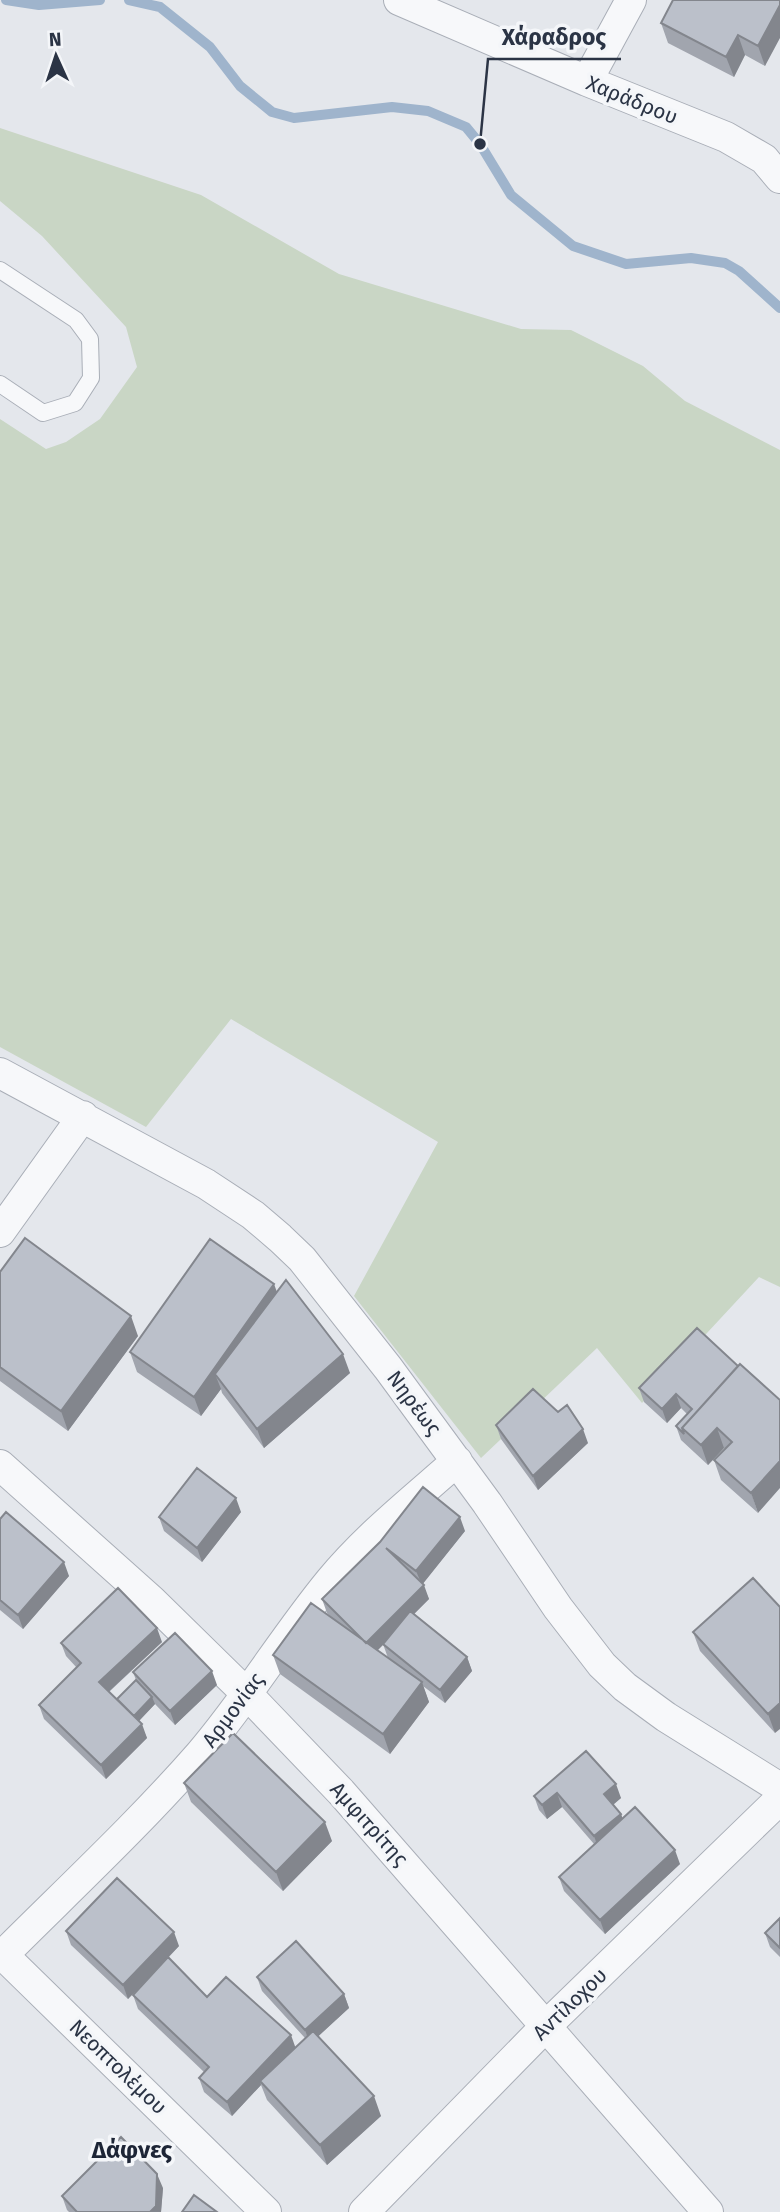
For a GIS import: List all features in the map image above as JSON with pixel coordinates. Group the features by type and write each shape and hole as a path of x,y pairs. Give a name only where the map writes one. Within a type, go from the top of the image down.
{"street":[{"name":"Χαράδρου","path":"399,0 726,137 764,159 780,178"},
{"path":"587,81 631,0"},
{"name":"Νηρέως","path":"0,1073 206,1184 280,1238 302,1259 329,1292 457,1461 558,1608 601,1665 625,1687 666,1717 780,1787"},
{"path":"0,1231 83,1116"},
{"name":"Αρμονίας","path":"1,1953 169,1788 225,1724 301,1617 345,1563 457,1461"},
{"name":"Αμφιτρίτης","path":"0,1465 152,1601 341,1792 708,2212"},
{"name":"Αντίλοχου","path":"364,2212 546,2026 780,1799"},
{"name":"Νεοπτολέμου","path":"1,1953 266,2212"}],"lane":[{"path":"0,270 76,320 90,339 91,378 75,403 43,413 0,384"}],"green space":[{"path":"0,128 201,195 339,274 521,329 571,330 643,366 685,401 780,450 780,1287 759,1277 642,1403 597,1348 481,1458 354,1296 438,1142 231,1019 146,1127 0,1047 0,419 46,449 66,442 100,419 137,367 126,327 42,236 0,201"}],"building":[{"path":"673,0 780,0 780,5 758,46 738,35 726,57 661,23"},
{"path":"25,1238 131,1316 61,1411 0,1367 0,1272"},
{"path":"210,1239 274,1284 194,1397 130,1352"},
{"path":"286,1280 343,1354 257,1429 215,1374"},
{"path":"697,1328 738,1366 682,1428 684,1434 676,1426 692,1409 676,1394 662,1409 639,1388"},
{"path":"740,1364 780,1400 780,1461 751,1493 714,1460 732,1442 717,1428 701,1445 682,1428"},
{"path":"533,1389 558,1412 567,1405 583,1429 533,1476 496,1425"},
{"path":"197,1468 236,1498 197,1548 159,1517"},
{"path":"423,1487 460,1517 416,1571 386,1548 424,1585 366,1643 322,1599 380,1542"},
{"path":"6,1512 64,1562 18,1615 0,1600 0,1519"},
{"path":"753,1578 780,1607 780,1703 768,1714 693,1632"},
{"path":"118,1588 157,1628 99,1682 142,1724 101,1765 39,1705 81,1663 61,1643"},
{"path":"311,1603 422,1682 383,1734 273,1655"},
{"path":"410,1611 467,1657 440,1690 383,1644"},
{"path":"175,1633 212,1671 170,1711 133,1672"},
{"path":"136,1680 152,1697 134,1716 117,1699"},
{"path":"233,1733 325,1822 276,1872 184,1783"},
{"path":"586,1751 616,1784 604,1794 621,1814 594,1836 557,1793 542,1805 534,1796"},
{"path":"635,1807 675,1850 600,1920 559,1877"},
{"path":"117,1878 174,1932 123,1985 66,1931"},
{"path":"780,1918 780,1948 765,1933"},
{"path":"296,1941 344,1994 305,2030 257,1977"},
{"path":"168,1957 207,1997 226,1977 291,2035 227,2102 199,2078 209,2067 133,1995"},
{"path":"313,2031 374,2096 320,2145 260,2081"},
{"path":"121,2137 157,2174 156,2206 150,2212 77,2212 62,2196"},
{"path":"194,2195 217,2212 182,2212"}],"waterway":[{"path":"6,0 39,5 100,0"},
{"path":"129,0 160,7 210,47 240,86 272,112 294,118 392,107 428,111 466,127 480,144 511,195 573,246 626,264 691,258 725,263 739,271 780,308"}],"place":[{"name":"Χάραδρος","path":"480,144"}],"district":[{"name":"Δάφνες","path":"132,2150"}]}
